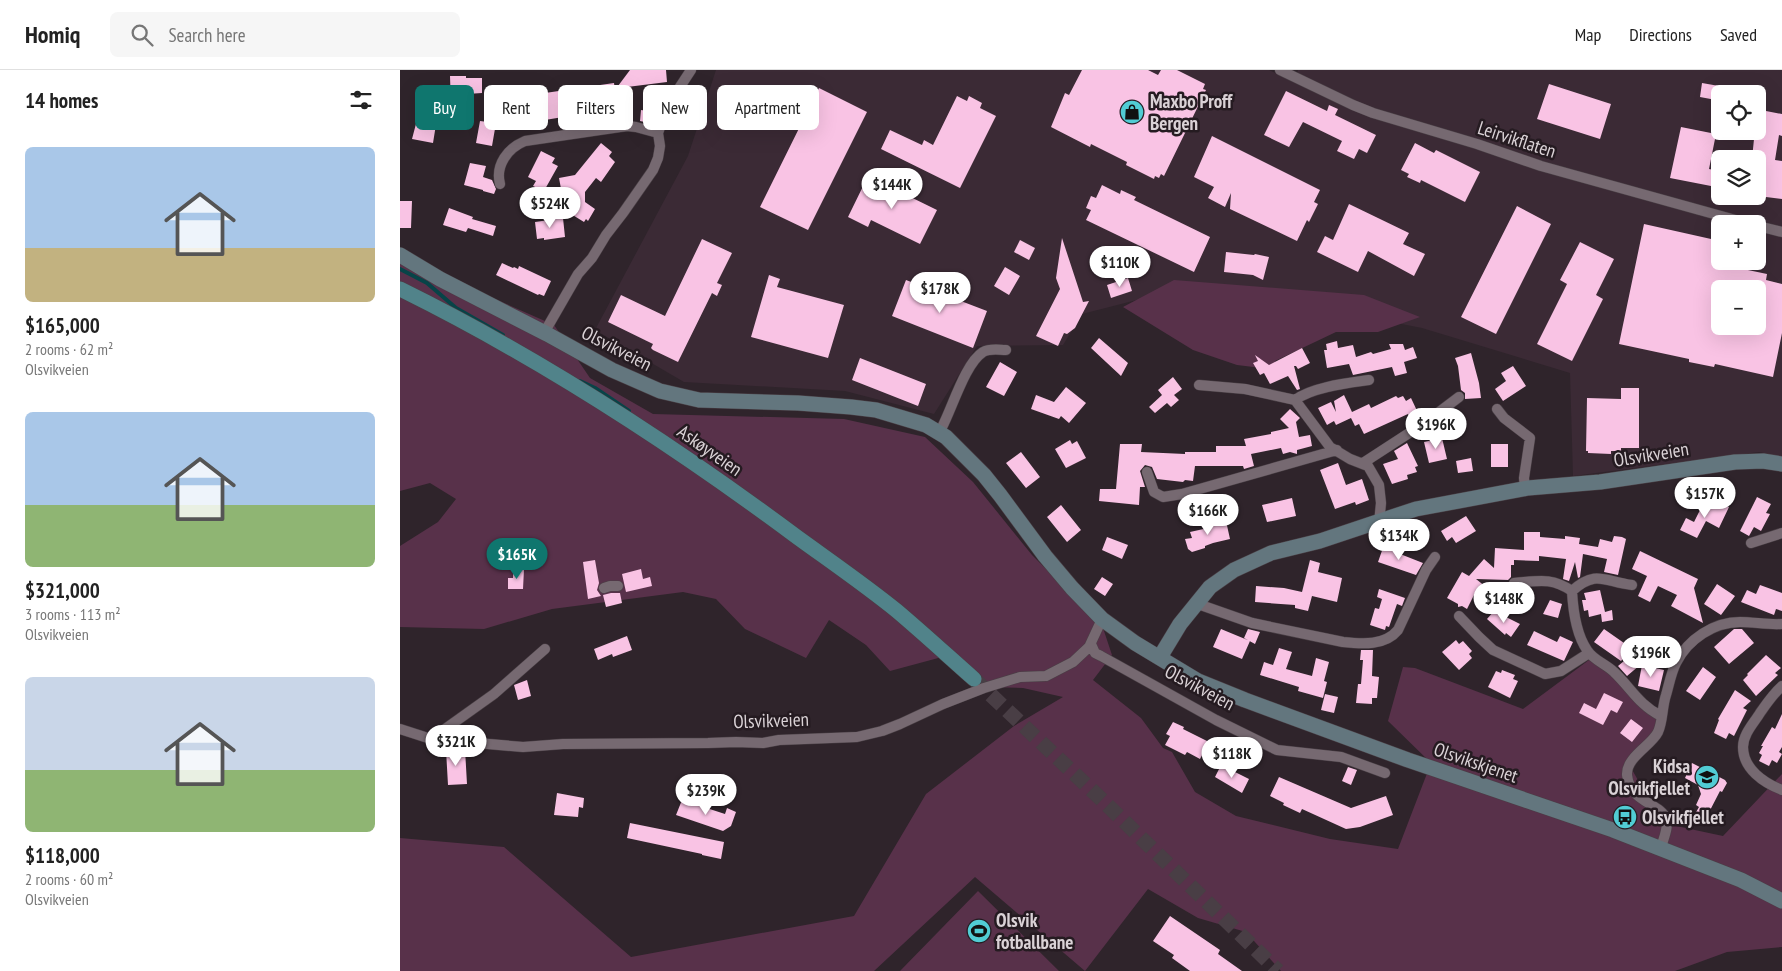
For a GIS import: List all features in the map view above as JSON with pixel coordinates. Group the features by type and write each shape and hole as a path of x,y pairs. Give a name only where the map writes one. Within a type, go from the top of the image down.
{"main road":[{"name":"Olsvikveien","path":"400,256 612,370 660,391 698,400 798,403 876,410 926,425 939,433 984,475 1045,556 1102,619 1160,657 1180,624 1210,587 1234,570 1262,556 1320,541 1416,509 1525,489 1600,482 1735,462 1763,461 1782,464"},
{"name":"Askøyveien","path":"400,289 456,316 606,404 651,434 755,506 896,610 974,679"},
{"name":"Olsvikskjenet","path":"1160,657 1198,681 1245,700 1408,760 1613,830 1741,880 1782,901"}],"street":[{"path":"544,333 578,274 592,258 606,235 624,213 653,170 660,146 658,133 665,113 691,70"},
{"name":"Leirvikflaten","path":"1280,70 1373,113 1477,144 1541,166 1718,215"},
{"path":"500,184 499,172 508,151 525,141 627,126 658,133"},
{"path":"1766,228 1782,232"},
{"path":"939,433 964,379 982,352 1006,350"},
{"path":"1296,400 1334,386 1369,380"},
{"path":"1199,385 1244,389 1296,400 1330,447 1350,459 1368,466 1379,485 1381,503 1379,522"},
{"path":"1363,463 1426,422 1459,397"},
{"path":"1496,409 1504,418 1530,438 1524,478 1525,489"},
{"path":"1147,472 1154,492 1163,497 1182,494 1337,450"},
{"path":"1751,543 1782,533"},
{"path":"1196,603 1252,623 1343,642 1383,641 1392,638 1398,630 1426,570 1436,557"},
{"path":"1632,585 1593,578 1572,591 1572,606 1576,623 1589,653 1613,670 1644,705 1661,716"},
{"path":"1514,583 1556,582 1572,591"},
{"path":"604,588 618,586"},
{"path":"1459,616 1493,650 1546,674 1561,671 1589,653"},
{"name":"Olsvikveien","path":"400,729 431,739 523,747 563,744 764,743 779,740 857,737 882,731 984,688 1020,677 1046,676 1073,662 1091,644 1102,619"},
{"path":"1661,848 1666,830 1665,816 1660,810 1638,797 1627,776 1628,768 1634,759 1657,734 1665,697 1676,662 1690,643 1710,629 1739,622 1782,624"},
{"name":"Olsvikveien","path":"1091,644 1095,653 1216,720 1277,750 1342,757 1385,773"},
{"path":"431,739 494,694 545,649"},
{"path":"1782,686 1774,693 1747,733 1743,747 1747,761 1757,776 1782,790"}],"shaded area":[{"path":"716,70 1269,70 1295,82 1298,70 1782,70 1782,457 1759,452 1573,476 1570,373 1422,328 1199,284 1082,314 1063,345 977,346 934,414 845,391 684,382 595,330 688,156 696,130 707,130 707,98"},
{"path":"400,257 554,325 590,378 653,414 844,419 925,437 973,482 1032,555 1102,625 1112,655 1093,680 1141,718 1163,748 1172,752 1195,792 1236,816 1330,839 1398,849 1431,763 1388,721 1403,667 1415,668 1523,709 1593,657 1659,722 1630,766 1662,823 1723,836 1782,774 1782,947 1727,952 1675,971 1281,971 1246,932 1198,918 1148,889 1085,971 975,877 874,971 400,971 400,838 504,847 631,957 854,916 926,794 1014,726 1063,697 1023,688 984,687 942,657 890,671 866,645 829,620 806,658 745,629 716,599 683,592 552,609 484,629 400,627 400,546 438,522 456,499 430,483 400,491"},
{"path":"1174,280 1364,295 1420,317 1378,332 1336,332 1275,361 1279,370 1237,365 1193,350 1123,307"},
{"name":"Olsvik fotballbane","path":"978,891 1059,971 900,971"}],"building":[{"path":"630,70 666,70 667,82 633,86 619,85"},
{"path":"1082,70 1148,70 1158,75 1161,70 1177,70 1205,84 1203,89 1206,90 1164,176 1161,174 1159,178 1155,176 1154,179 1126,165 1127,162 1091,144 1090,147 1051,127 1065,93 1069,95"},
{"path":"450,76 482,78 482,93 474,94 474,85 450,85"},
{"path":"1702,83 1713,85 1711,85 1711,99 1700,97"},
{"path":"1549,84 1611,104 1600,139 1537,119"},
{"path":"819,88 867,112 808,230 760,207 798,130 819,130"},
{"path":"558,91 558,118 548,120 548,93"},
{"path":"1286,91 1327,111 1329,105 1338,109 1335,115 1376,135 1367,153 1359,149 1354,159 1337,151 1342,141 1303,122 1289,147 1264,135"},
{"path":"957,96 967,101 969,96 982,103 980,108 996,116 960,188 881,149 890,130 922,145 924,140 933,145"},
{"path":"641,110 643,110 643,122 640,121"},
{"path":"1766,111 1782,114 1782,136 1779,135 1775,160 1782,161 1782,199 1766,197 1766,150 1753,150 1754,140 1766,140"},
{"path":"480,121 484,122 484,130 495,130 492,146 476,143"},
{"path":"1681,127 1711,133 1711,140 1715,140 1713,150 1711,150 1709,169 1711,169 1711,186 1670,178"},
{"path":"415,128 415,130 435,130 433,143 412,139"},
{"path":"1212,136 1320,190 1314,202 1318,204 1309,222 1307,220 1297,241 1230,209 1231,193 1225,207 1208,198 1214,187 1194,177"},
{"path":"601,143 612,152 609,156 615,162 601,182 596,178 585,192 585,202 595,209 588,221 586,219 584,222 571,214 571,192 562,194 559,178 575,175"},
{"path":"1415,143 1434,153 1436,150 1480,172 1465,202 1421,180 1420,183 1407,177 1409,174 1401,170"},
{"path":"541,151 555,158 552,163 558,166 544,191 533,186 536,181 528,177"},
{"path":"470,163 486,166 483,177 492,180 496,189 494,194 464,185"},
{"path":"869,174 889,184 888,186 937,210 920,244 871,220 868,227 848,217"},
{"path":"1102,185 1120,194 1121,190 1136,197 1134,200 1210,237 1194,272 1086,220 1091,210 1086,208 1091,196 1096,198"},
{"path":"400,201 412,201 411,228 400,228"},
{"path":"1349,204 1409,233 1403,244 1425,254 1414,276 1368,251 1358,272 1317,252 1325,236 1333,240"},
{"path":"1517,206 1551,224 1496,334 1461,317"},
{"path":"449,208 473,217 472,219 496,226 493,236 468,228 466,232 443,225"},
{"path":"563,218 565,237 537,239 535,222"},
{"path":"1644,224 1711,239 1711,270 1748,270 1767,274 1766,280 1782,284 1782,333 1773,377 1715,364 1714,367 1689,362 1689,359 1619,344"},
{"path":"1062,238 1083,302 1089,301 1075,328 1067,334 1064,333 1058,346 1036,336 1060,289 1056,278"},
{"path":"702,239 732,253 717,283 722,285 717,296 712,293 678,362 653,350 651,348 653,344 608,322 621,295 665,316"},
{"path":"1020,240 1035,248 1029,260 1014,252"},
{"path":"1580,242 1614,259 1596,295 1603,299 1572,361 1537,344 1567,284 1560,280"},
{"path":"1226,252 1269,257 1263,280 1253,275 1224,272"},
{"path":"502,263 518,269 519,266 551,281 544,296 496,275"},
{"path":"1005,267 1020,276 1009,295 994,286"},
{"path":"769,275 780,279 777,287 844,305 828,358 751,337"},
{"path":"1128,278 1132,291 1111,298 1107,285"},
{"path":"906,280 987,311 973,348 892,316"},
{"path":"1099,338 1128,363 1121,376 1091,348"},
{"path":"1337,341 1338,348 1353,345 1356,357 1371,352 1373,354 1391,349 1389,344 1403,344 1405,350 1413,347 1417,358 1404,362 1407,373 1395,376 1392,367 1353,375 1349,364 1327,368 1324,350 1327,350 1326,344"},
{"path":"1302,348 1310,363 1298,369 1294,366 1300,389 1297,390 1288,376 1270,384 1264,373 1260,375 1253,363 1258,361 1255,355 1269,365"},
{"path":"1471,353 1481,398 1465,399 1465,393 1461,390 1455,358"},
{"path":"860,358 926,384 918,406 852,380"},
{"path":"1000,362 1017,372 1004,396 986,387"},
{"path":"1513,366 1526,386 1503,401 1495,389 1506,381 1501,373"},
{"path":"1173,377 1182,389 1174,395 1179,400 1171,407 1167,403 1155,413 1149,407 1162,395 1158,390"},
{"path":"1066,387 1086,403 1069,423 1061,416 1059,419 1031,409 1036,395 1054,402"},
{"path":"1621,388 1639,388 1639,448 1621,448 1621,451 1611,451 1611,454 1588,453 1586,451 1587,398 1621,399"},
{"path":"1344,395 1352,412 1369,404 1371,408 1396,396 1398,398 1403,396 1406,401 1411,398 1419,415 1410,419 1408,414 1364,434 1359,424 1355,426 1351,418 1336,425 1334,421 1327,425 1318,408 1331,402 1336,412 1334,401"},
{"path":"1290,409 1300,418 1296,422 1299,437 1310,435 1312,446 1297,450 1297,454 1290,452 1283,454 1281,448 1251,454 1254,466 1244,469 1243,466 1195,466 1193,481 1185,480 1183,482 1157,479 1152,467 1145,465 1140,471 1145,487 1140,487 1139,505 1099,501 1100,489 1116,489 1120,444 1142,444 1141,452 1185,454 1185,452 1216,452 1216,446 1246,446 1244,439 1271,434 1271,432 1289,428 1280,419"},
{"path":"1442,438 1447,459 1429,463 1424,442"},
{"path":"1070,440 1072,444 1077,441 1086,458 1066,468 1055,449"},
{"path":"1407,443 1418,466 1415,467 1417,472 1407,475 1408,479 1392,484 1383,464 1398,459 1394,451"},
{"path":"1491,444 1508,444 1508,467 1491,467"},
{"path":"1021,452 1040,477 1026,488 1006,463"},
{"path":"1471,458 1473,471 1458,473 1456,461"},
{"path":"1338,463 1346,485 1362,479 1369,500 1356,505 1355,502 1335,509 1320,470"},
{"path":"1757,497 1771,504 1766,513 1770,514 1761,531 1754,527 1749,536 1740,531"},
{"path":"1292,498 1296,516 1267,522 1262,505"},
{"path":"1716,501 1729,507 1719,528 1706,521 1697,538 1680,530 1686,518 1694,522 1703,504 1713,508"},
{"path":"1061,505 1081,530 1067,542 1047,517"},
{"path":"1466,516 1476,531 1456,543 1452,537 1447,541 1441,531"},
{"path":"1226,521 1230,539 1213,543 1192,552 1188,549 1185,539 1192,538 1190,532 1208,528 1207,525"},
{"path":"1524,532 1540,532 1540,537 1565,539 1565,536 1580,538 1579,544 1598,547 1600,539 1612,542 1614,536 1622,537 1626,539 1618,575 1604,572 1607,559 1583,554 1580,577 1578,578 1575,562 1569,581 1563,579 1566,559 1539,556 1539,561 1514,560 1514,565 1511,565 1511,577 1508,580 1476,579 1506,603 1475,593 1467,609 1462,606 1458,607 1458,604 1447,598 1462,572 1469,576 1484,559 1494,568 1495,548 1524,550"},
{"path":"1107,537 1128,545 1122,559 1102,550"},
{"path":"1384,545 1396,549 1395,552 1423,563 1416,575 1378,562"},
{"path":"1640,551 1698,579 1694,588 1703,623 1671,606 1677,595 1658,586 1650,602 1638,596 1647,576 1632,569"},
{"path":"595,560 599,583 597,590 601,596 588,599 583,562"},
{"path":"1310,560 1320,563 1318,572 1342,578 1337,602 1312,596 1308,611 1295,608 1295,605 1255,602 1256,586 1284,588 1302,592"},
{"path":"513,569 524,569 523,589 508,589 508,578 513,578"},
{"path":"641,569 643,579 650,577 652,586 626,592 622,574"},
{"path":"1102,577 1113,584 1105,596 1094,589"},
{"path":"1717,584 1735,596 1721,615 1704,604"},
{"path":"1760,585 1782,593 1782,611 1776,609 1774,615 1741,602 1747,590 1756,594"},
{"path":"1379,589 1405,598 1402,606 1397,604 1389,627 1386,626 1385,630 1370,625 1375,608 1379,609 1382,599 1377,597"},
{"path":"1600,590 1605,612 1612,610 1613,620 1602,622 1601,614 1589,617 1588,610 1584,611 1582,600 1586,600 1584,593"},
{"path":"620,593 622,603 606,607 603,595"},
{"path":"1550,600 1562,604 1558,618 1543,614"},
{"path":"1494,611 1520,624 1511,637 1506,633 1505,635 1487,619"},
{"path":"1221,629 1250,641 1242,659 1213,647"},
{"path":"1248,629 1260,632 1255,644 1244,638"},
{"path":"1604,629 1624,643 1628,639 1635,646 1621,661 1594,642"},
{"path":"1734,629 1742,629 1754,643 1729,664 1714,647"},
{"path":"1534,631 1557,642 1560,636 1573,642 1564,661 1527,645"},
{"path":"627,636 632,650 613,657 612,654 598,660 594,649"},
{"path":"1456,640 1459,644 1463,641 1472,651 1469,654 1472,658 1459,670 1442,652"},
{"path":"1279,648 1292,652 1286,669 1312,676 1316,658 1329,662 1324,681 1327,682 1323,698 1298,691 1299,687 1260,675 1264,662 1273,665"},
{"path":"1361,650 1373,650 1372,676 1379,677 1377,698 1372,698 1372,704 1356,703 1358,684 1361,684 1363,660 1360,660"},
{"path":"1766,655 1781,668 1775,673 1778,675 1756,696 1743,680"},
{"path":"1624,661 1640,665 1627,676 1618,666"},
{"path":"1642,665 1664,670 1659,691 1638,686"},
{"path":"1703,667 1716,677 1700,700 1686,691"},
{"path":"1502,670 1515,675 1513,679 1518,681 1510,698 1488,687 1496,671 1501,673"},
{"path":"527,680 531,696 518,700 514,685"},
{"path":"1735,690 1751,701 1743,708 1747,710 1734,736 1729,733 1726,739 1714,733 1718,719"},
{"path":"1604,693 1623,702 1617,713 1611,710 1603,725 1579,713 1584,703 1596,709"},
{"path":"1325,694 1338,697 1334,713 1321,710"},
{"path":"1782,714 1782,747 1779,752 1782,754 1777,763 1772,760 1769,766 1759,761 1762,755 1759,753 1772,727 1775,729"},
{"path":"1631,719 1643,728 1632,742 1620,733"},
{"path":"1173,722 1209,742 1200,759 1187,752 1185,755 1165,745 1170,736 1166,734"},
{"path":"465,749 467,784 448,785 446,750"},
{"path":"1692,763 1725,780 1727,783 1722,792 1720,791 1705,820 1695,814 1699,807 1696,805 1701,794 1698,785 1685,778"},
{"path":"1221,765 1249,779 1242,793 1215,777"},
{"path":"1348,767 1357,770 1351,785 1342,781"},
{"path":"1279,777 1351,808 1386,796 1393,815 1360,827 1346,829 1302,809 1300,813 1270,796"},
{"path":"557,793 584,798 583,808 579,807 578,817 554,815"},
{"path":"682,800 725,814 727,808 736,812 731,826 723,831 676,815"},
{"path":"630,823 724,842 721,859 627,838"},
{"path":"1170,916 1220,950 1218,954 1242,971 1190,971 1172,958 1174,955 1153,941"}],"waterway":[{"path":"400,269 427,283 456,308 503,335"},
{"path":"580,381 595,388 629,411"}],"tunnel":[{"path":"974,679 1278,971"}],"place":[{"name":"Maxbo Proff Bergen","path":"1132,112"},
{"name":"Kidsa Olsvikfjellet","path":"1707,777"},
{"name":"Olsvikfjellet","path":"1625,817"},
{"name":"Olsvik fotballbane","path":"979,931"}]}
